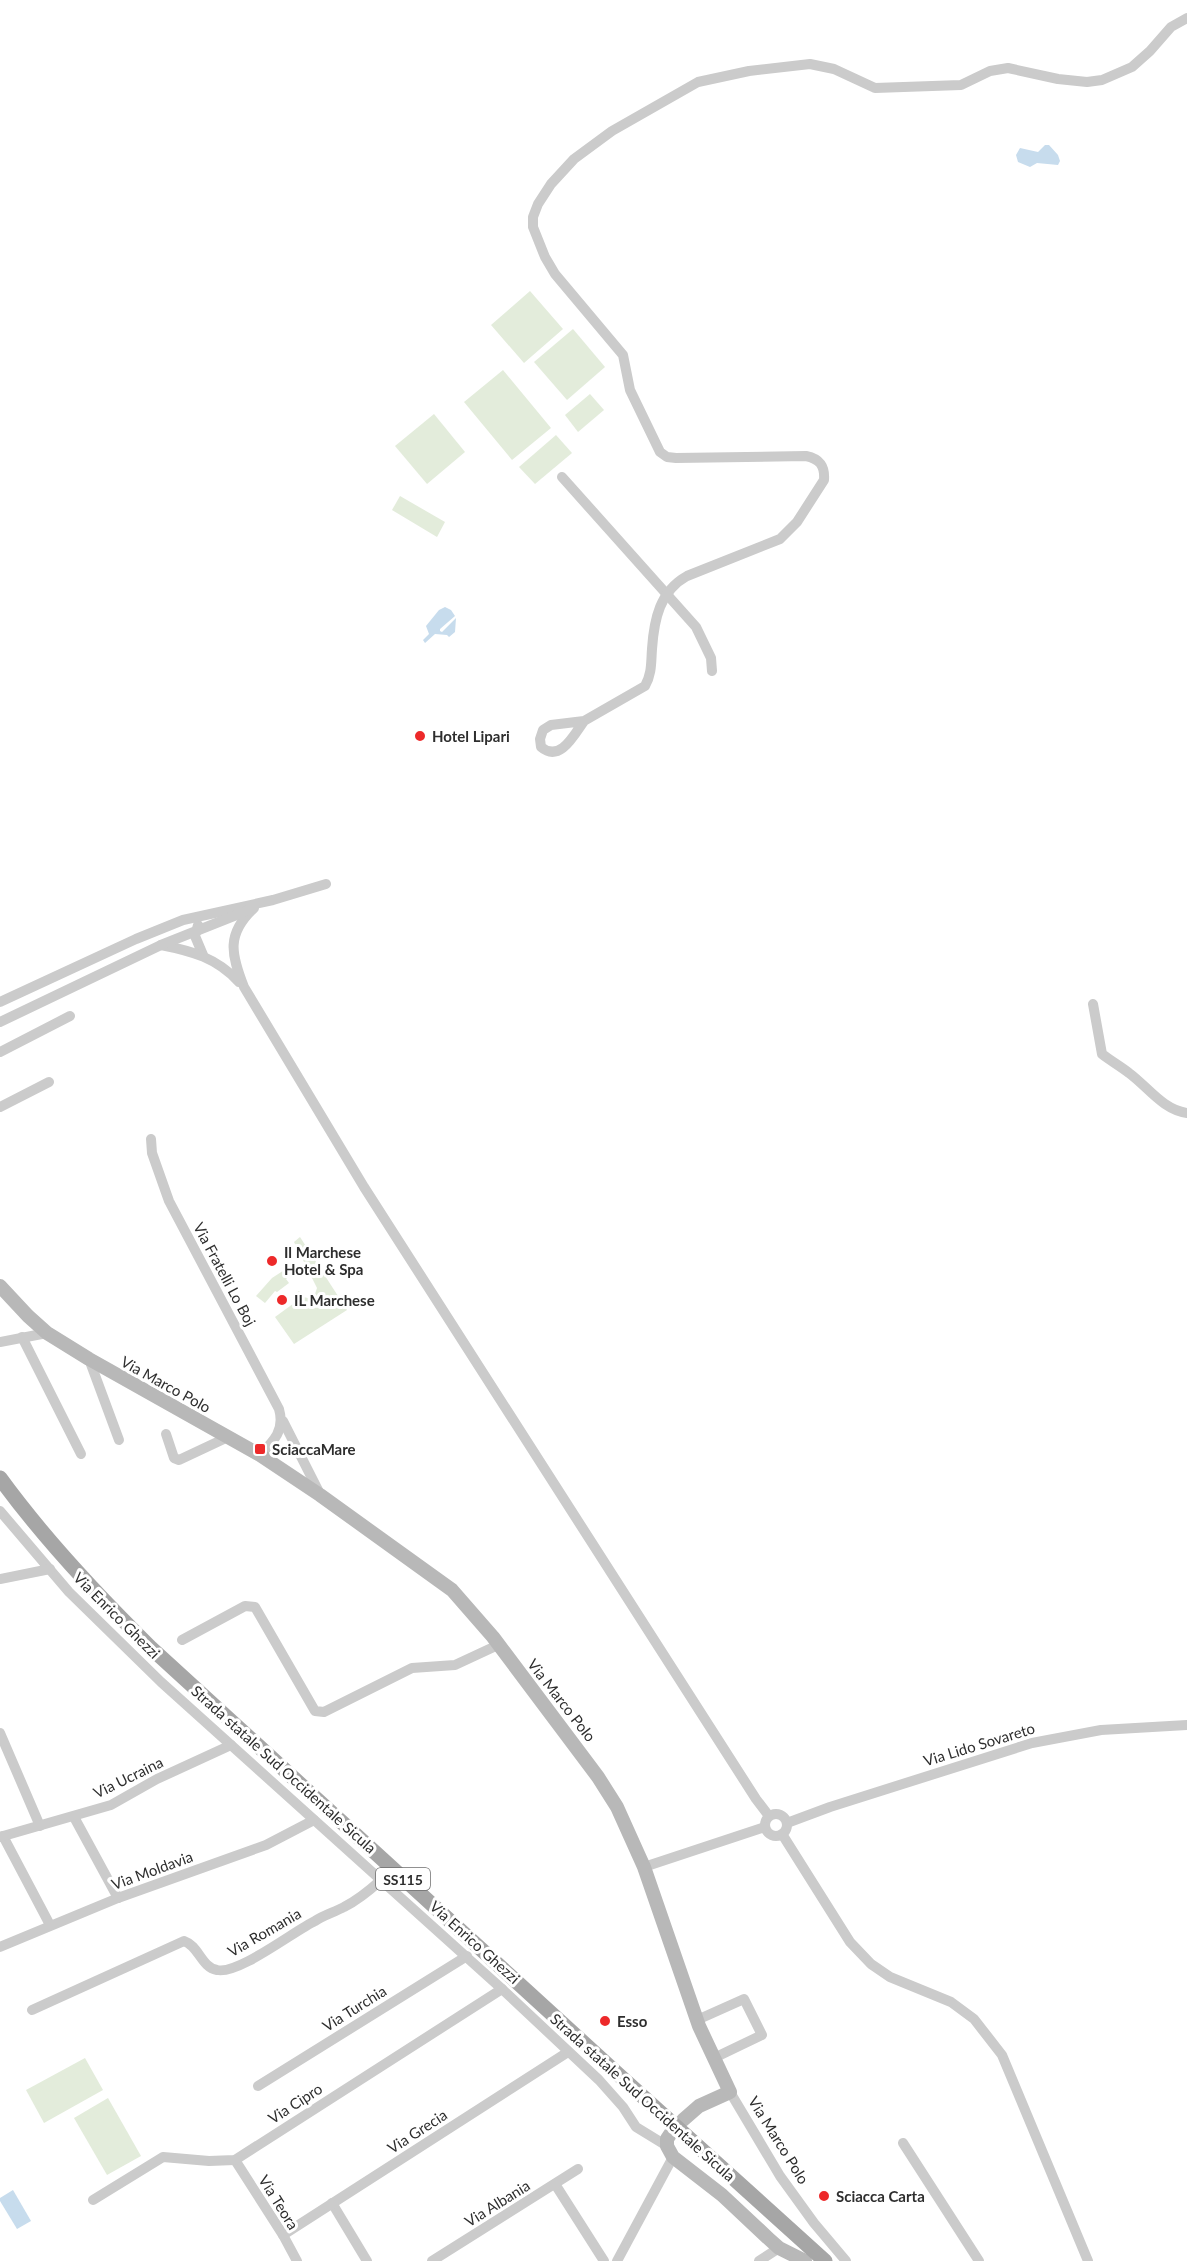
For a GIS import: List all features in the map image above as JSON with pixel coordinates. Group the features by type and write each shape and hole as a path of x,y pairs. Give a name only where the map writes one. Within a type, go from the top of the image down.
{"main road":[{"name":"Strada statale Sud Occidentale Sicula","path":"0,1478 50,1543 151,1648 609,2067 825,2261"}],"street":[{"path":"584,721 645,686 649,679 654,630 659,608 666,592 675,582 780,539 797,522 824,480 825,472 818,461 806,456 676,458 667,457 660,452 630,390 623,355 555,273 545,257 533,217 538,204 551,184 574,159 612,131 698,82 749,71 810,64 834,69 875,87 961,85 990,71 1008,68 1058,80 1087,82 1111,77 1132,67 1171,27 1187,18"},
{"path":"562,477 696,627 705,641 711,658 712,671"},
{"path":"0,1002 136,939 183,920 273,900 326,884"},
{"path":"0,1022 161,945 273,900"},
{"path":"254,908 247,915 234,938 234,963 244,987 364,1187 756,1799 770,1816"},
{"path":"205,915 222,921 234,938"},
{"path":"203,955 195,936 205,915"},
{"path":"161,945 203,955 224,967 244,987"},
{"path":"1093,1005 1102,1054 1129,1073 1159,1100 1175,1110 1187,1113"},
{"path":"0,1052 70,1016"},
{"path":"0,1107 49,1082"},
{"name":"Via Fratelli Lo Boj","path":"151,1139 152,1153 169,1201 272,1394 320,1494"},
{"name":"Via Marco Polo","path":"0,1286 47,1333 260,1455 320,1494 452,1590 467,1605 598,1777 616,1806 644,1867 697,2020 730,2092 780,2176 814,2223 846,2261"},
{"path":"0,1342 47,1333"},
{"path":"22,1337 81,1454"},
{"path":"89,1359 119,1440"},
{"path":"260,1455 279,1434 283,1421"},
{"path":"166,1434 174,1458 179,1460 228,1437"},
{"name":"Via Enrico Ghezzi","path":"0,1511 50,1569 120,1642 502,1989 623,2107 636,2127 670,2146 780,2248 805,2261"},
{"path":"0,1579 50,1569"},
{"path":"182,1640 244,1606 255,1607 315,1711 324,1712 412,1668 456,1665 498,1645"},
{"name":"Via Lido Sovareto","path":"787,1822 1032,1743 1101,1730 1187,1725"},
{"path":"0,1733 40,1826"},
{"name":"Via Ucraina","path":"2,1837 111,1805 157,1779 231,1745"},
{"path":"780,1814 787,1822 782,1834 772,1835 765,1827 770,1816 780,1814"},
{"path":"74,1817 118,1898"},
{"name":"Via Moldavia","path":"0,1947 118,1898 266,1845 314,1820"},
{"path":"644,1867 765,1827"},
{"path":"782,1834 850,1942 871,1964 890,1977 951,2002 974,2019 995,2045 1002,2055 1088,2261"},
{"path":"2,1837 50,1925"},
{"name":"Via Romania","path":"32,2010 184,1941 190,1943 210,1967 217,1970 232,1968 252,1959 315,1920 345,1907 381,1880"},
{"name":"Via Turchia","path":"258,2086 466,1956"},
{"name":"Via Cipro","path":"93,2200 163,2157 209,2162 235,2160 502,1989"},
{"path":"697,2020 744,2000 762,2035 714,2058"},
{"name":"Via Grecia","path":"283,2235 568,2052"},
{"name":"Via Marco Polo","path":"683,2120 699,2106 730,2092"},
{"path":"903,2143 979,2261"},
{"path":"617,2261 670,2146"},
{"name":"Via Teora","path":"235,2160 297,2261"},
{"name":"Via Albania","path":"432,2261 578,2169"},
{"path":"555,2184 604,2261"},
{"path":"332,2203 367,2261"},
{"path":"759,2261 780,2248"}],"green space":[{"path":"530,291 563,329 524,363 491,325"},
{"path":"573,329 605,367 567,400 534,362"},
{"path":"503,370 551,428 512,460 464,402"},
{"path":"590,394 604,410 578,432 565,415"},
{"path":"434,414 465,452 427,484 395,446"},
{"path":"556,435 572,453 535,484 519,467"},
{"path":"400,496 445,522 437,537 392,510"},
{"path":"300,1237 347,1310 294,1344 275,1317 297,1301 295,1294 299,1291 303,1297 308,1298 315,1294 317,1288 294,1242"},
{"path":"289,1267 292,1273 286,1279 289,1283 277,1292 275,1291 265,1303 256,1296 272,1278"},
{"path":"85,2058 103,2090 44,2123 26,2090"},
{"path":"108,2098 141,2156 107,2175 74,2118"}],"water":[{"path":"1045,145 1049,145 1058,155 1060,161 1058,165 1037,163 1030,167 1018,162 1016,155 1020,148 1038,152"},
{"path":"445,607 455,616 440,631 442,632 456,618 455,632 449,637 435,634 425,643 423,640 429,634 426,626 439,610"},
{"path":"13,2190 31,2221 17,2229 0,2201 0,2198"}],"place":[{"name":"Hotel Lipari","path":"420,736"},
{"name":"Il Marchese Hotel & Spa","path":"272,1261"},
{"name":"IL Marchese","path":"282,1300"},
{"name":"SciaccaMare","path":"260,1449"},
{"name":"Esso","path":"605,2021"},
{"name":"Sciacca Carta","path":"824,2196"}]}
